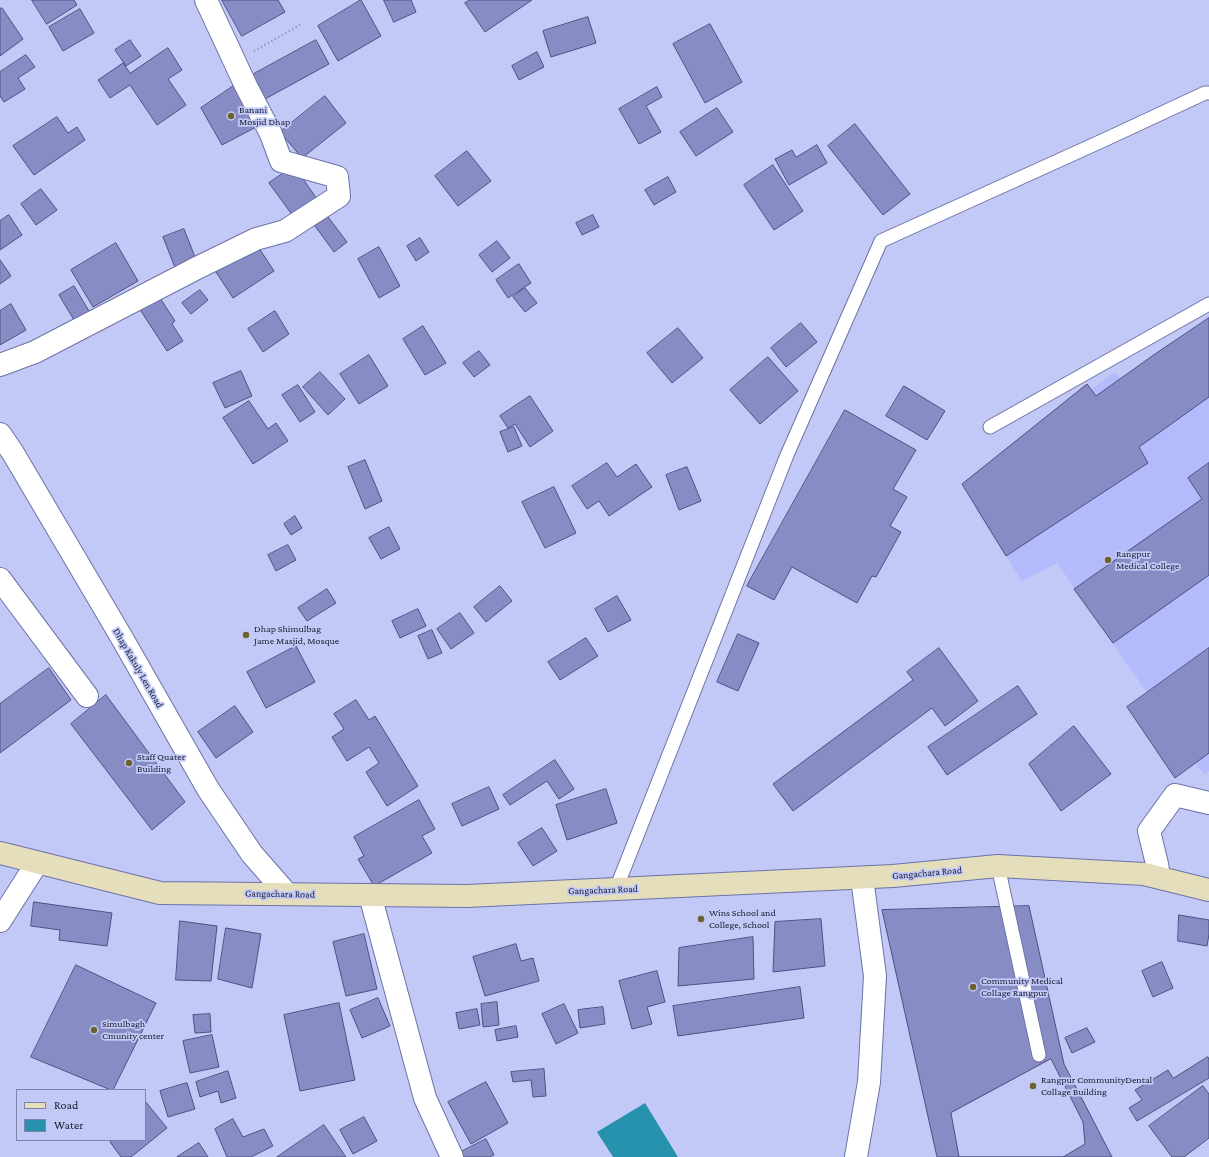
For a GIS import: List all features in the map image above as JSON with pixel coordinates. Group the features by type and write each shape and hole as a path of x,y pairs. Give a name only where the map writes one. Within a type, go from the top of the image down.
{"main road":[{"name":"Gangachara Road","path":"0,853 160,893 467,896 862,878 998,866 1144,874 1209,890"}],"street":[{"path":"0,365 35,352 256,239 285,231 339,196 337,177 280,161 271,134 235,63 206,0"},
{"name":"Dhap Kakuly Len Road","path":"0,434 17,460 118,632 208,789 252,854 287,894"},
{"path":"0,579 87,696"},
{"path":"1158,877 1157,864 1149,831 1175,795 1209,803"},
{"path":"0,921 37,863"},
{"path":"856,1157 868,1082 875,976 862,878"},
{"path":"370,895 425,1098 452,1157"}],"lane":[{"path":"616,889 787,454 881,241 1205,93 1209,93"},
{"path":"990,427 1209,304"},
{"path":"998,866 1039,1055"}],"path":[{"path":"235,63 300,25"}],"shaded area":[{"name":"Rangpur Medical College","path":"1209,338 1209,771 1204,775 1057,563 1022,581 975,508 995,492 980,470 1115,372 1129,391"}],"water":[{"path":"645,1103 678,1157 613,1157 597,1132"}],"building":[{"path":"32,0 74,0 77,5 47,24"},
{"path":"222,0 278,0 285,12 242,36"},
{"path":"361,0 381,36 338,61 318,26"},
{"path":"384,0 411,0 416,12 394,22"},
{"path":"470,0 532,0 485,32 465,3"},
{"path":"2,8 23,39 0,56 0,9"},
{"path":"80,9 94,33 63,51 49,27"},
{"path":"588,17 596,43 551,57 543,31"},
{"path":"710,24 742,82 705,103 673,44"},
{"path":"130,40 141,56 126,66 115,50"},
{"path":"316,40 329,64 265,99 252,75"},
{"path":"168,48 182,70 168,79 186,105 157,125 130,85 110,98 98,80 123,63 130,73"},
{"path":"537,52 544,67 519,80 512,66"},
{"path":"26,55 35,67 18,78 25,89 4,102 0,96 0,72"},
{"name":"Banani Mosjid Dhap","path":"238,83 260,125 222,145 201,108"},
{"path":"657,87 662,97 646,106 661,132 639,144 619,109"},
{"path":"325,96 346,123 302,158 280,132"},
{"path":"717,108 733,132 696,156 680,132"},
{"path":"57,117 68,133 77,127 85,140 34,175 13,146"},
{"path":"855,124 910,194 883,215 828,146"},
{"path":"817,145 827,163 789,185 775,159 792,150 796,157"},
{"path":"467,151 491,181 458,206 435,176"},
{"path":"773,165 803,211 774,230 744,185"},
{"path":"294,166 317,199 293,216 269,183"},
{"path":"668,177 676,192 654,205 645,190"},
{"path":"41,189 57,210 36,225 21,204"},
{"path":"9,215 22,235 0,250 0,221"},
{"path":"593,215 599,227 582,235 576,223"},
{"path":"328,217 347,242 334,252 315,226"},
{"path":"184,229 197,262 176,270 163,237"},
{"path":"420,238 429,252 416,261 407,246"},
{"path":"497,241 510,258 492,272 479,255"},
{"path":"255,242 274,271 233,298 214,269"},
{"path":"116,243 138,281 93,307 71,270"},
{"path":"379,247 400,286 379,298 358,259"},
{"path":"0,260 11,276 0,284"},
{"path":"519,264 531,283 508,298 496,280"},
{"path":"74,286 92,316 77,325 59,295"},
{"path":"525,288 537,303 525,312 513,297"},
{"path":"200,290 208,300 191,314 182,303"},
{"path":"156,292 175,321 172,324 183,341 167,351 137,305"},
{"path":"11,304 26,330 0,345 0,311"},
{"path":"275,311 289,334 263,352 248,329"},
{"path":"1209,318 1209,397 1139,447 1148,463 1006,556 962,484 1087,384 1096,396"},
{"path":"801,323 817,342 786,367 771,348"},
{"path":"423,326 446,363 425,375 403,339"},
{"path":"678,328 703,358 672,383 647,353"},
{"path":"479,351 490,365 474,377 463,363"},
{"path":"369,355 388,386 359,404 340,374"},
{"path":"768,357 798,391 760,424 730,390"},
{"path":"241,371 252,396 225,408 213,383"},
{"path":"320,372 345,399 328,415 303,387"},
{"path":"298,385 315,412 300,422 282,395"},
{"path":"904,386 945,411 927,440 886,416"},
{"path":"530,396 553,431 530,447 515,424 508,428 500,416"},
{"path":"249,401 268,429 276,423 288,441 253,464 223,418"},
{"path":"845,410 916,450 893,489 907,497 890,526 901,532 876,577 872,576 857,603 792,567 774,600 747,586"},
{"path":"514,427 522,446 508,452 500,432"},
{"path":"365,460 382,501 365,509 348,467"},
{"path":"607,463 617,477 636,464 652,487 609,516 599,501 587,509 572,486"},
{"path":"1209,463 1209,575 1113,643 1074,589 1202,499 1188,478"},
{"path":"687,467 701,501 679,510 666,475"},
{"path":"554,487 576,533 545,548 522,502"},
{"path":"295,516 302,528 291,535 284,524"},
{"path":"389,527 400,549 381,559 369,538"},
{"path":"288,545 296,560 276,571 268,555"},
{"path":"500,586 512,601 486,622 474,607"},
{"path":"327,589 336,603 307,621 298,608"},
{"path":"617,596 631,620 608,632 595,609"},
{"path":"418,609 426,626 400,638 392,621"},
{"path":"460,613 474,633 451,649 437,629"},
{"path":"432,630 442,653 428,659 418,636"},
{"path":"738,634 759,643 738,691 717,682"},
{"path":"586,638 598,656 560,680 548,662"},
{"path":"296,646 315,682 266,708 247,672"},
{"path":"939,648 978,701 945,726 932,708 793,811 773,784 913,680 907,672"},
{"path":"1209,648 1209,753 1175,778 1127,707"},
{"path":"49,668 71,700 0,753 0,704"},
{"path":"1018,686 1037,714 947,775 928,747"},
{"name":"Staff Quater Building","path":"106,695 185,802 152,830 71,724"},
{"path":"356,700 369,720 375,716 418,786 387,806 366,772 379,763 369,747 347,761 332,737 344,729 334,714"},
{"path":"235,706 253,732 216,758 198,732"},
{"path":"1074,726 1111,774 1061,811 1029,764"},
{"path":"555,760 574,789 559,799 547,781 510,805 503,795"},
{"path":"489,787 499,809 462,826 452,804"},
{"path":"606,789 617,823 567,840 556,805"},
{"path":"419,800 435,829 422,836 432,853 374,886 358,859 364,856 354,837"},
{"path":"542,828 557,851 533,866 518,843"},
{"path":"34,902 112,913 107,946 59,940 60,930 31,926"},
{"name":"Community Medical Collage Rangpur","path":"1029,906 1064,1064 1112,1157 937,1157 882,910"},
{"path":"1179,915 1209,920 1207,946 1178,941"},
{"path":"821,919 825,966 773,972 775,922"},
{"path":"180,921 217,926 211,981 176,980"},
{"path":"226,928 261,934 252,988 218,979"},
{"path":"364,934 377,989 346,996 333,942"},
{"path":"753,937 754,979 678,986 679,948"},
{"path":"516,944 521,961 533,958 539,981 485,996 473,957"},
{"path":"1162,962 1173,988 1153,997 1142,971"},
{"name":"Simulbagh Cmunity center","path":"76,965 156,1003 113,1089 109,1089 31,1057"},
{"path":"657,971 665,1002 647,1007 652,1024 632,1029 619,981"},
{"path":"800,987 804,1018 678,1036 673,1006"},
{"path":"378,998 390,1026 362,1038 350,1010"},
{"path":"497,1002 499,1025 483,1027 481,1004"},
{"path":"339,1003 355,1080 300,1091 284,1015"},
{"path":"564,1004 578,1033 556,1044 542,1014"},
{"path":"603,1007 605,1024 580,1028 578,1010"},
{"path":"477,1009 480,1025 459,1029 456,1013"},
{"path":"210,1014 211,1032 195,1033 193,1015"},
{"path":"516,1026 518,1037 497,1041 495,1030"},
{"path":"1087,1028 1095,1042 1072,1053 1065,1038"},
{"path":"212,1035 219,1067 190,1073 183,1041"},
{"path":"1208,1057 1209,1078 1137,1121 1129,1108 1142,1100 1135,1090 1168,1070 1173,1078"},
{"name":"Rangpur CommunityDental Collage Building","path":"1051,1059 1083,1122 1085,1144 1063,1157 959,1157 951,1113"},
{"path":"544,1069 546,1096 533,1097 531,1080 513,1082 511,1072"},
{"path":"228,1071 236,1098 221,1103 218,1091 200,1097 196,1082"},
{"path":"486,1082 508,1123 471,1144 448,1102"},
{"path":"187,1083 195,1109 168,1117 160,1091"},
{"path":"1203,1086 1209,1094 1209,1138 1184,1157 1172,1157 1149,1126"},
{"path":"146,1102 167,1128 131,1157 121,1157 110,1142 146,1141"},
{"path":"364,1117 377,1141 353,1154 340,1130"},
{"path":"233,1119 243,1137 264,1129 273,1146 251,1157 227,1157 215,1129"},
{"path":"324,1125 346,1157 277,1157"},
{"path":"486,1139 494,1155 489,1157 459,1157 457,1154"},
{"path":"199,1143 208,1157 177,1157"}],"place":[{"name":"Banani Mosjid Dhap","path":"231,116"},
{"name":"Rangpur Medical College","path":"1108,560"},
{"name":"Dhap Shimulbag Jame Masjid, Mosque","path":"246,635"},
{"name":"Staff Quater Building","path":"129,763"},
{"name":"Wins School and College, School","path":"701,919"},
{"name":"Community Medical Collage Rangpur","path":"973,987"},
{"name":"Simulbagh Cmunity center","path":"94,1030"},
{"name":"Rangpur CommunityDental Collage Building","path":"1033,1086"}]}
